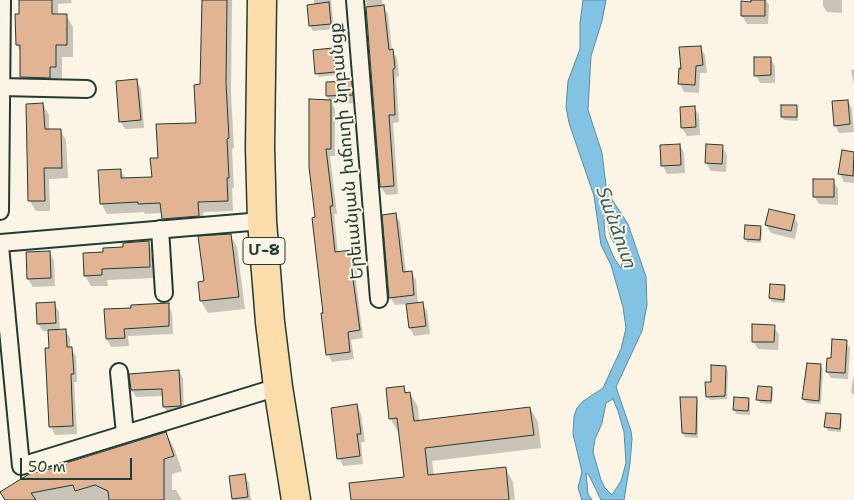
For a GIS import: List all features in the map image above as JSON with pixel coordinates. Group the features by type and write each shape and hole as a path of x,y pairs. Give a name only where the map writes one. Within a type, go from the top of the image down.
{"highway":[{"name":"Մ-8","path":"262,0 260,148 262,221 268,306 278,387 296,500"}],"street":[{"path":"0,211 2,0"},
{"name":"Երեւանյան խճուղի նրբանցք","path":"355,0 379,298"},
{"path":"1,86 87,89"},
{"path":"262,221 0,244 21,466 278,387"},
{"path":"160,230 164,293"},
{"path":"119,372 125,434"}],"water":[{"name":"Տանձուտ","path":"583,0 606,0 602,21 591,56 588,110 602,153 606,186 611,198 628,224 646,277 647,305 642,331 616,387 632,439 624,500 601,500 589,475 586,473 588,494 592,500 582,500 578,488 582,472 573,434 574,416 577,408 582,402 603,388 621,349 626,328 623,307 611,265 601,245 594,196 569,123 566,107 568,81 580,49 580,23","holes":["606,218 611,238 623,258 621,268 614,258 605,236 604,221","613,399 624,432 626,463 621,481 612,495 605,488 601,480 593,452 606,403"]}],"building":[{"path":"19,0 52,0 52,14 67,14 67,45 56,45 56,67 50,67 50,78 20,77 20,45 16,45 15,14 19,14"},
{"path":"202,0 227,0 228,201 198,202 199,216 162,219 160,203 100,204 98,170 121,169 121,178 152,177 150,158 158,158 156,124 196,123 194,85 200,84"},
{"path":"751,0 765,0 765,16 741,16 741,1 751,2"},
{"path":"329,2 331,24 309,26 307,5"},
{"path":"384,5 389,50 393,49 395,68 393,69 395,115 389,115 394,186 380,187 366,7"},
{"path":"701,46 703,65 696,66 695,85 678,84 679,68 681,69 679,47"},
{"path":"333,48 335,72 315,74 313,50"},
{"path":"754,57 771,57 771,75 754,76"},
{"path":"137,79 141,120 119,122 116,81"},
{"path":"352,81 353,95 326,96 326,82"},
{"path":"309,99 331,100 331,149 326,149 333,206 330,206 335,252 352,250 354,272 352,272 360,330 348,332 350,352 326,355 312,218 315,217 309,167"},
{"path":"848,100 850,124 834,126 832,101"},
{"path":"43,103 45,129 61,129 62,168 44,168 45,201 28,201 26,104"},
{"path":"781,105 797,105 797,117 781,117"},
{"path":"695,106 696,127 681,128 680,107"},
{"path":"680,144 681,165 661,166 660,145"},
{"path":"706,144 723,145 722,164 705,163"},
{"path":"842,150 854,152 853,176 838,174"},
{"path":"813,179 834,179 834,197 813,197"},
{"path":"769,209 795,215 791,231 765,225"},
{"path":"396,213 403,272 412,271 414,295 389,298 382,215"},
{"path":"745,225 761,226 760,240 744,239"},
{"path":"231,234 239,297 200,301 198,282 204,281 198,236"},
{"path":"149,241 150,267 102,269 102,275 84,276 83,253 103,252 103,248 123,247 123,243"},
{"path":"50,251 51,278 27,279 26,252"},
{"path":"770,284 785,285 784,300 769,298"},
{"path":"55,302 56,323 37,324 36,303"},
{"path":"423,302 426,326 409,328 406,304"},
{"path":"169,303 169,326 124,329 125,338 106,339 104,309 131,308 131,305"},
{"path":"752,324 775,325 774,342 752,342"},
{"path":"66,329 67,347 72,347 74,374 71,374 73,426 49,427 45,348 49,348 48,330"},
{"path":"832,339 847,340 845,373 826,372 827,358 831,358"},
{"path":"807,363 821,364 819,401 802,399"},
{"path":"711,365 726,366 725,396 706,397 705,382 711,382"},
{"path":"179,370 181,406 163,407 162,389 131,390 129,374"},
{"path":"404,386 405,393 410,392 414,421 530,407 534,435 425,448 428,475 506,467 509,500 351,500 349,483 404,477 397,418 389,419 386,388"},
{"path":"758,386 772,387 771,401 756,400"},
{"path":"680,397 697,397 696,434 682,433"},
{"path":"734,397 749,398 748,411 733,410"},
{"path":"357,404 361,434 357,434 360,456 337,459 331,408"},
{"path":"826,413 841,414 840,429 824,427"},
{"path":"166,432 174,456 164,459 164,500 109,500 108,491 95,485 75,491 73,485 31,493 36,500 5,500 0,492 29,474 66,465 66,463"},
{"path":"245,474 248,497 232,499 229,476"}]}
